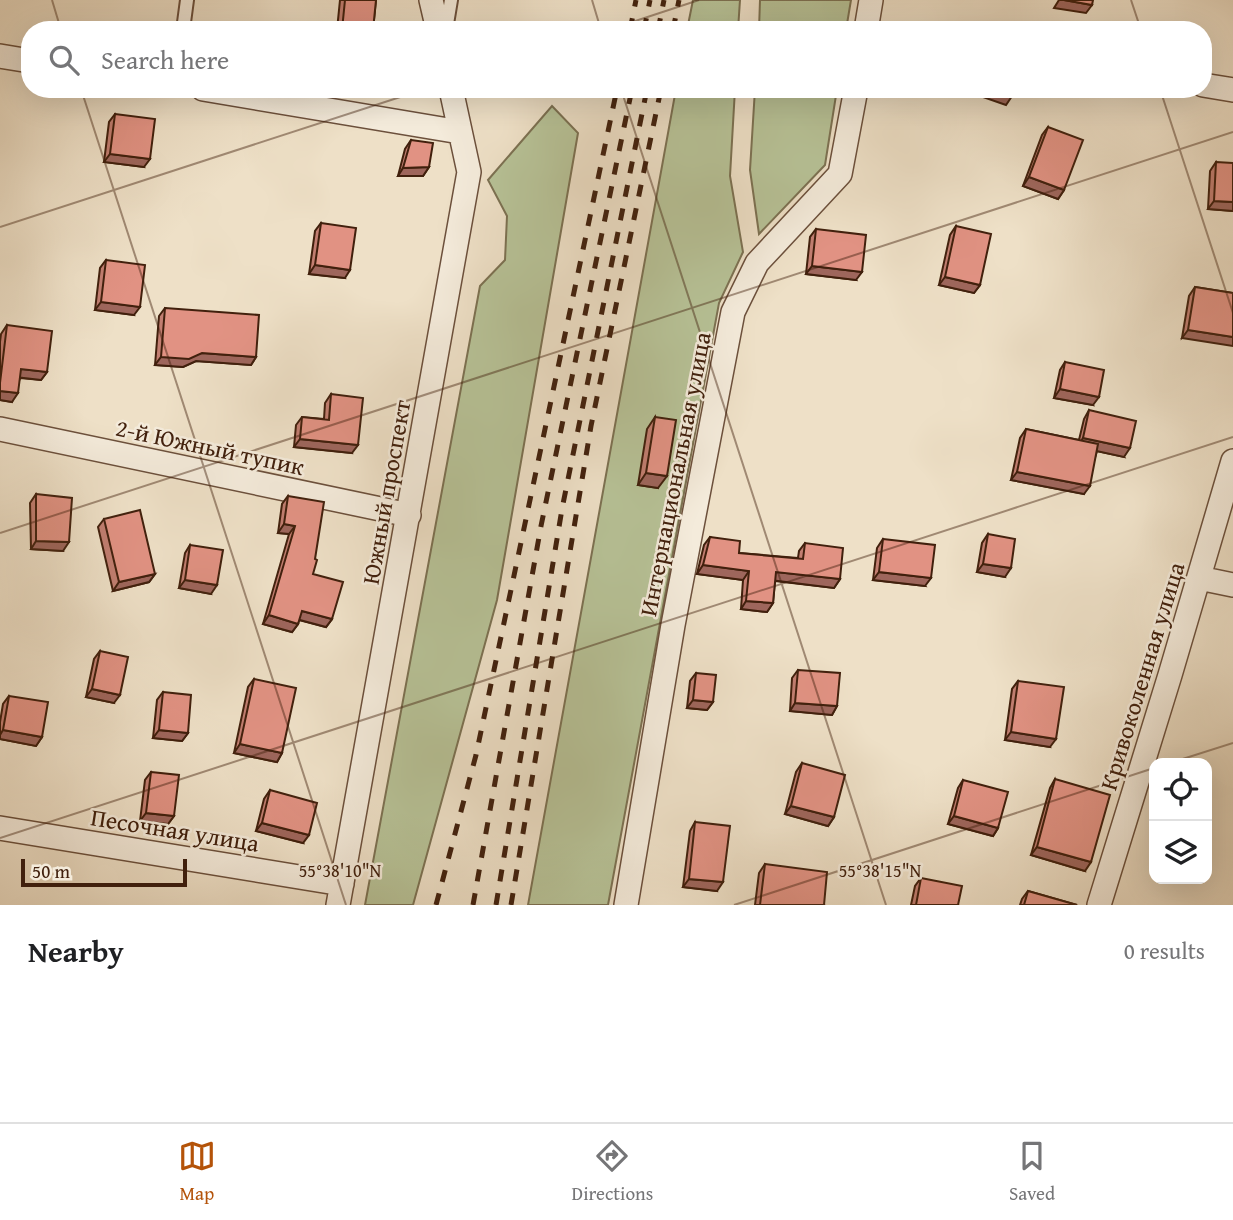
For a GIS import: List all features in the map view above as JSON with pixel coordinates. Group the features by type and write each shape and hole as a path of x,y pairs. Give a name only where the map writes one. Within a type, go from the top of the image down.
{"street":[{"path":"431,0 436,21"},
{"path":"868,21 871,0"},
{"path":"0,56 21,60"},
{"path":"1212,86 1233,90"},
{"path":"257,98 460,132"},
{"name":"Южный проспект","path":"340,895 410,515 469,172 453,98"},
{"name":"Интернациональная улица","path":"626,905 673,625 733,312 757,262 840,174 854,98"},
{"name":"2-й Южный тупик","path":"0,429 410,515"},
{"name":"Кривоколенная улица","path":"1099,905 1233,461"},
{"path":"1199,578 1233,584"},
{"name":"Песочная улица","path":"0,828 340,895"}],"lane":[{"path":"184,21 187,0"},
{"path":"448,21 451,0"}],"green space":[{"path":"693,0 740,0 739,21 689,21"},
{"path":"760,0 851,0 848,21 759,21"},
{"path":"674,98 734,98 730,176 743,252 719,303 608,905 528,905"},
{"path":"754,98 836,98 825,165 759,234 750,170"},
{"path":"552,106 578,133 497,600 413,905 365,905 480,286 505,260 507,216 488,180"}],"building":[{"path":"345,0 376,0 374,21 343,21"},
{"path":"1064,0 1093,0 1092,5"},
{"path":"115,114 155,119 150,159 110,154"},
{"path":"1048,127 1083,140 1064,190 1029,177"},
{"path":"411,140 433,143 429,167 403,168"},
{"path":"1216,162 1233,163 1233,202 1214,201"},
{"path":"321,223 356,228 350,270 315,265"},
{"path":"956,226 991,234 980,285 945,277"},
{"path":"816,229 866,235 862,272 812,266"},
{"path":"106,260 145,265 140,307 101,302"},
{"path":"1195,287 1233,293 1233,337 1188,330"},
{"path":"165,308 259,315 256,357 202,353 189,359 161,357"},
{"path":"7,325 52,331 47,372 21,369 18,393 0,391"},
{"path":"1065,362 1104,370 1099,397 1060,389"},
{"path":"331,394 363,398 358,445 300,439 302,417 329,420"},
{"path":"1089,410 1136,421 1130,448 1083,438"},
{"path":"655,417 676,420 667,476 646,473"},
{"path":"1026,429 1098,444 1090,486 1017,472"},
{"path":"36,494 72,498 69,542 36,541"},
{"path":"288,496 324,502 313,574 343,582 332,619 302,611 298,624 269,615 295,526 284,524"},
{"path":"140,510 155,574 119,582 104,519"},
{"path":"988,534 1015,539 1011,568 983,564"},
{"path":"710,537 740,541 739,553 803,559 805,543 843,548 840,579 776,572 773,603 746,601 749,571 703,565"},
{"path":"883,539 935,545 931,578 879,572"},
{"path":"190,545 223,550 217,585 185,580"},
{"path":"100,651 128,657 120,695 92,689"},
{"path":"798,670 840,673 837,706 795,703"},
{"path":"696,673 716,675 713,702 693,700"},
{"path":"254,679 296,688 282,753 240,744"},
{"path":"1018,681 1064,687 1056,739 1011,732"},
{"path":"163,692 191,695 188,733 159,730"},
{"path":"9,696 48,702 42,737 3,730"},
{"path":"802,763 845,775 834,817 791,806"},
{"path":"151,772 179,775 174,816 146,813"},
{"path":"1055,779 1110,795 1091,862 1037,847"},
{"path":"963,780 1008,792 998,828 954,816"},
{"path":"270,790 317,803 309,835 262,823"},
{"path":"695,822 730,826 723,882 689,879"},
{"path":"765,864 827,872 824,905 760,905"},
{"path":"921,878 962,886 958,905 916,905"},
{"path":"1028,891 1077,905 1024,905"}],"railway":[{"path":"632,21 636,0"},
{"path":"646,21 650,0"},
{"path":"660,21 664,0"},
{"path":"675,21 679,0"},
{"path":"436,905 476,755 615,98"},
{"path":"473,905 541,526 630,98"},
{"path":"496,905 562,509 645,98"},
{"path":"511,905 591,426 659,98"}]}
